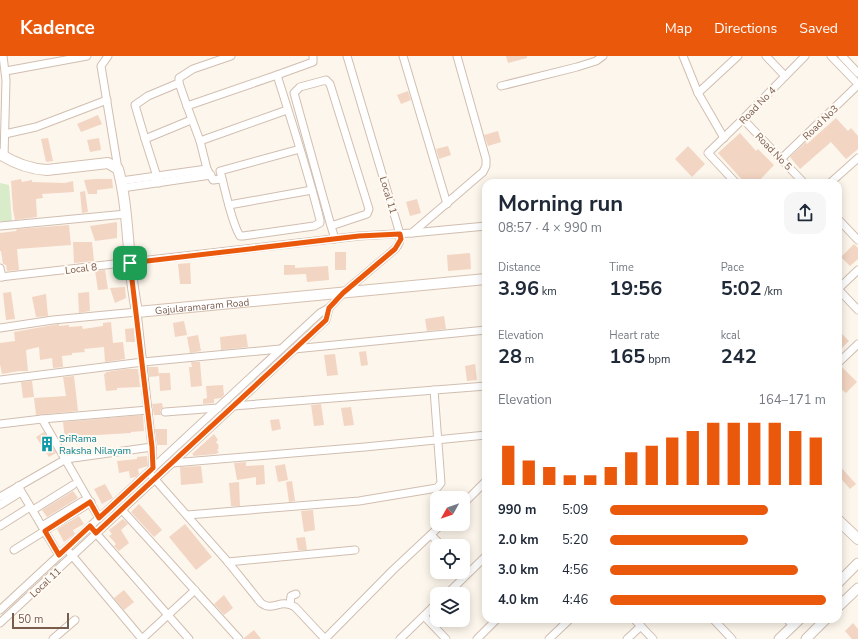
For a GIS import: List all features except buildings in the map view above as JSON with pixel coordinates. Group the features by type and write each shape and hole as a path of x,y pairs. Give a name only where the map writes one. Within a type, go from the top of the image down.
{"main road":[{"path":"2,156 36,170 108,163 118,169 122,184 126,214 130,263 137,312"},
{"name":"Gajularamaram Road","path":"137,312 482,279"},
{"path":"842,524 858,539"}],"street":[{"path":"2,156 5,134 6,71 4,56"},
{"path":"6,71 87,56"},
{"path":"108,56 101,66 118,169"},
{"path":"222,179 213,180 209,172 200,141 179,83 179,78 193,69 231,56"},
{"path":"187,106 313,62 313,56"},
{"name":"Local 11","path":"0,610 320,312 329,308 343,293 395,249 401,239 400,234 348,56"},
{"path":"403,56 447,204"},
{"path":"412,233 483,172 486,166 486,159 457,56"},
{"path":"501,86 577,67 596,61 603,56"},
{"path":"683,56 698,93 724,138"},
{"path":"698,93 738,56"},
{"path":"766,56 785,76"},
{"name":"Road No 4","path":"732,179 708,153 743,120 805,56"},
{"path":"831,56 858,84"},
{"path":"842,56 858,73"},
{"path":"277,75 300,149 312,190 320,223 317,226 240,236 229,206 220,170 300,149"},
{"path":"331,226 367,214 369,209 330,84 326,80 300,87 294,93 331,226 335,239"},
{"path":"158,180 135,105 148,96 179,83"},
{"name":"Road No3","path":"781,159 858,84"},
{"path":"5,134 36,127 107,100"},
{"path":"200,141 288,110"},
{"path":"145,139 192,120"},
{"name":"Road No 5","path":"743,120 800,179"},
{"path":"835,179 857,162"},
{"path":"122,184 209,172"},
{"path":"229,206 312,190"},
{"path":"0,226 126,214"},
{"path":"842,223 858,240"},
{"name":"Local 8","path":"1,277 335,239 482,226"},
{"path":"0,268 1,277"},
{"path":"842,285 858,270"},
{"path":"842,293 858,310"},
{"name":"Local 11","path":"0,624 326,320 329,308"},
{"path":"0,328 53,320 137,312 152,447 151,470 155,479 228,562 261,603 265,606 286,603 290,604 295,607 325,639 393,570 435,531"},
{"path":"294,349 482,330"},
{"path":"842,359 858,344"},
{"path":"0,380 143,362 280,349"},
{"path":"268,360 275,367"},
{"path":"233,406 482,386"},
{"path":"187,515 358,501 437,488 442,483 434,390"},
{"path":"165,412 218,408"},
{"path":"0,424 148,410"},
{"path":"206,418 212,425"},
{"path":"42,419 66,459 87,502 99,518"},
{"path":"172,463 365,448 482,435"},
{"path":"0,505 20,489 66,459 152,447"},
{"path":"0,526 73,485"},
{"path":"470,497 482,485"},
{"path":"0,497 20,489"},
{"path":"20,489 59,555"},
{"path":"14,550 43,528 87,502"},
{"path":"122,510 238,639"},
{"path":"90,526 189,639"},
{"path":"431,535 435,539"},
{"path":"67,548 142,639 195,590"},
{"path":"228,562 355,550"},
{"path":"470,567 482,559"},
{"path":"842,579 858,564"},
{"path":"452,587 459,579"},
{"path":"32,581 39,587"},
{"path":"842,603 858,588"},
{"path":"290,604 291,596 296,594"},
{"path":"400,639 430,610"},
{"path":"424,616 446,639"},
{"path":"53,639 75,620"},
{"path":"477,639 493,623"},
{"path":"549,639 566,623"},
{"path":"638,623 653,639"},
{"path":"717,623 732,639"},
{"path":"779,639 791,623"},
{"path":"806,639 822,623"},
{"path":"627,639 641,626"}],"green space":[{"path":"0,183 9,185 12,222 0,221"}],"place":[{"name":"SriRama Raksha Nilayam","path":"47,444"}],"route":[{"path":"400,234 401,239 395,249 343,293 329,308 326,320 122,510 96,533 90,526 59,555 45,531 90,502 99,518 153,468 137,312 130,263 359,236 400,234"}]}
